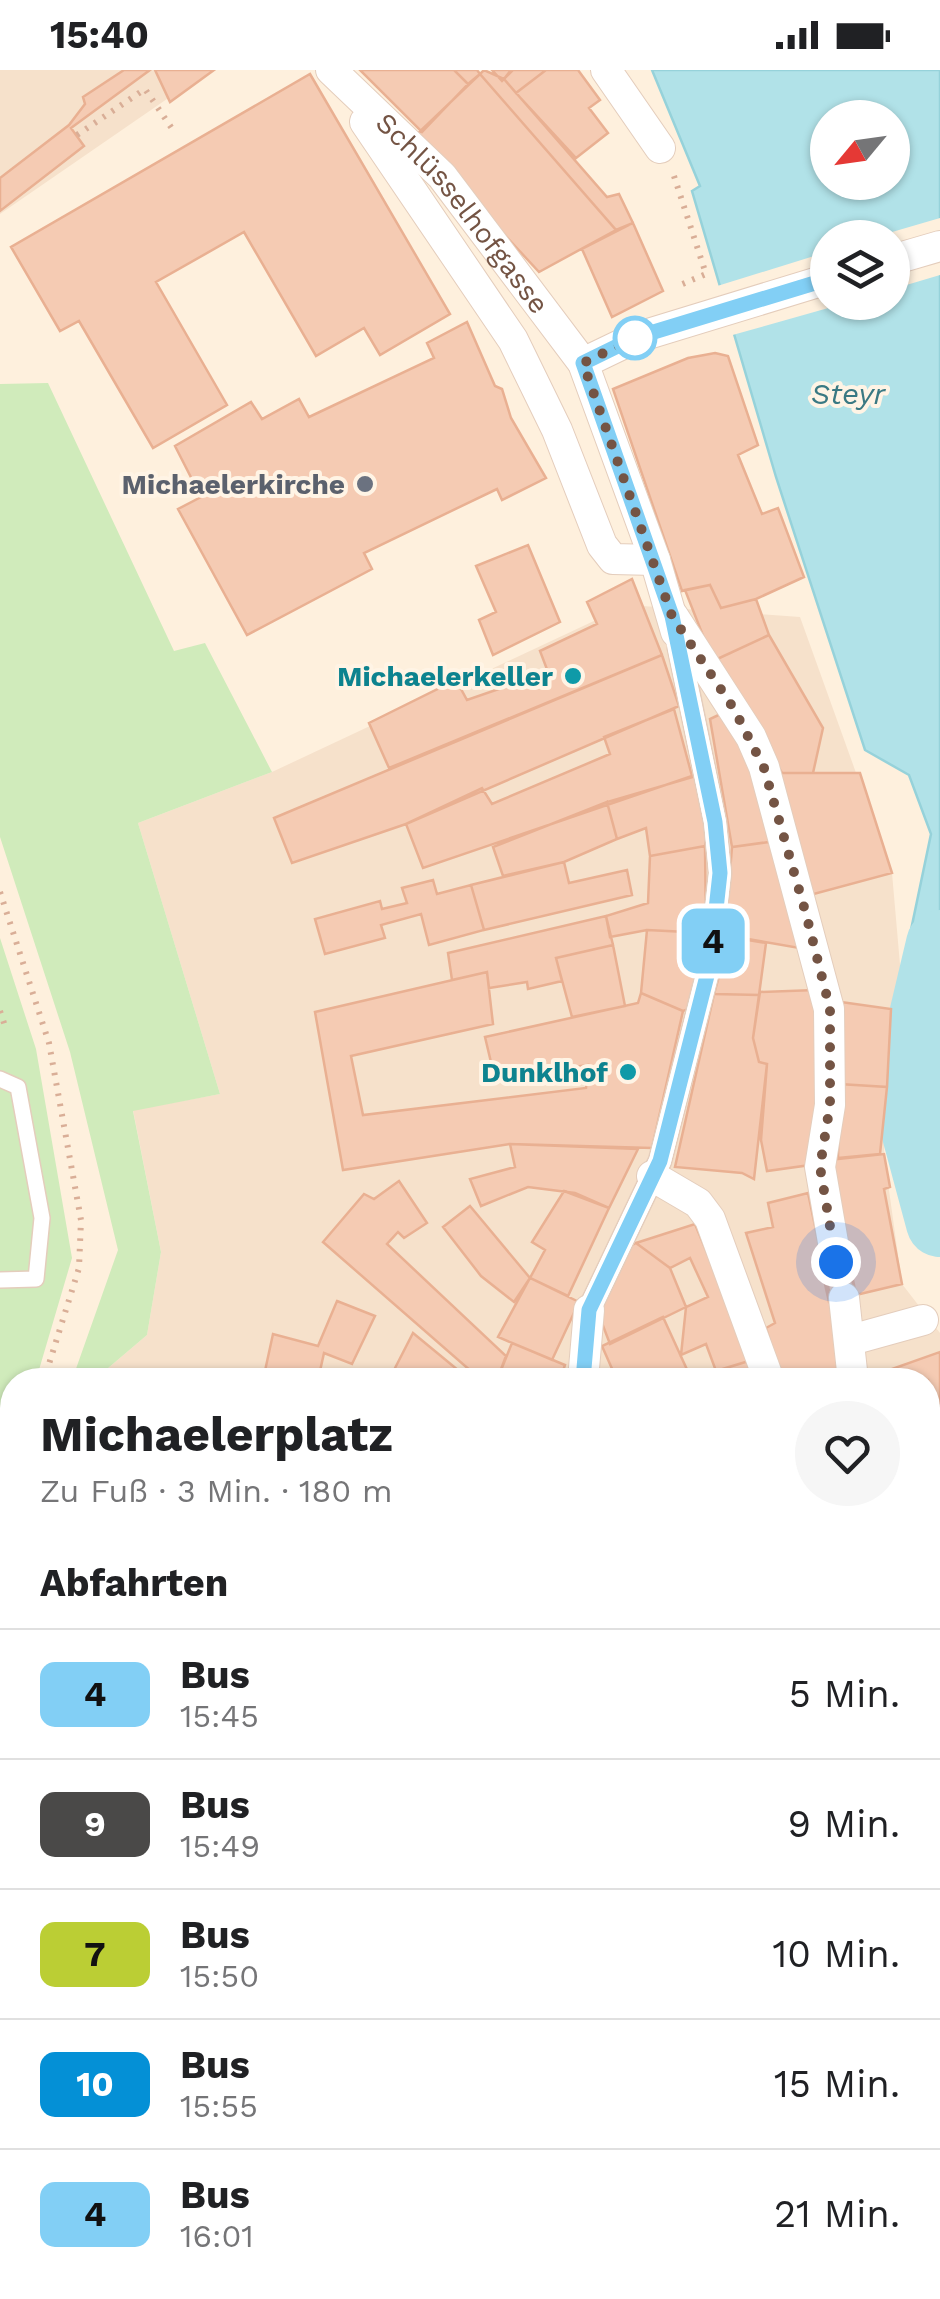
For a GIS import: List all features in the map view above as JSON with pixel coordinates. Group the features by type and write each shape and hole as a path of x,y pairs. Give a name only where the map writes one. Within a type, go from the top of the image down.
{"street":[{"name":"Schlüsselhofgasse","path":"330,70 442,176 583,363 672,616"},
{"path":"330,70 513,340 557,430 602,545 613,558 655,560"},
{"path":"606,70 660,148"},
{"path":"910,255 940,246"},
{"path":"583,363 634,338 810,285"},
{"path":"585,1368 589,1310 660,1161 710,964 720,873 715,822 672,616"},
{"path":"672,616 734,709 764,768 830,1009 830,1105 820,1167 851,1340 852,1368"},
{"path":"652,1176 698,1203 710,1219 765,1368"},
{"path":"851,1340 923,1320"}],"lane":[{"path":"0,1078 18,1088 42,1218 36,1279 0,1280"}],"path":[{"path":"77,135 145,89 173,130"},
{"path":"667,291 706,274 680,189"},
{"path":"0,1010 5,1026 0,1027"}],"shaded area":[{"path":"0,70 209,70 0,214"},
{"path":"628,605 800,617 892,873 901,976 891,1009 884,1154 902,1284 940,1333 940,1368 108,1368 147,1335 161,1252 133,1110 220,1094 138,823 272,772"}],"green space":[{"path":"48,383 174,651 205,643 272,772 138,823 220,1094 133,1111 161,1252 147,1335 108,1368 76,1368 118,1250 70,1052 0,837 0,384"},
{"path":"0,938 36,1049 72,1258 40,1368 0,1368"}],"water":[{"name":"Steyr","path":"652,70 940,70 940,991 906,954 931,834 909,775 865,750 776,477 692,191 700,186"}],"pier":[{"path":"940,218 940,275 910,284 910,227"},
{"path":"810,257 810,313 729,336 714,287"}],"building":[{"path":"124,70 150,70 71,128 84,146 0,211 0,178 69,125 85,104 83,97"},
{"path":"155,70 214,70 170,102"},
{"path":"360,70 454,70 468,84 422,132"},
{"path":"454,70 477,70 480,74 468,84"},
{"path":"484,70 504,79 607,197 619,194 633,223 616,230 480,74"},
{"path":"492,70 511,70 512,71 502,81"},
{"path":"511,70 546,70 516,93 504,79"},
{"path":"546,70 578,70 600,100 589,108 608,133 576,158 516,93"},
{"path":"310,74 450,314 380,355 364,328 316,356 244,232 156,282 227,405 153,448 79,321 60,331 11,247"},
{"path":"480,74 616,230 539,272 414,137"},
{"path":"633,223 663,291 612,317 582,249"},
{"name":"Michaelerkirche","path":"467,322 495,386 502,389 511,418 546,478 502,500 497,489 364,553 372,569 247,635 178,509 201,497 175,446 251,402 262,419 299,399 309,417 434,358 427,343"},
{"path":"715,353 728,356 758,445 738,455 762,514 778,508 804,577 756,599 721,608 710,585 682,591 613,389 688,358"},
{"path":"528,545 560,622 493,655 479,620 496,612 476,566"},
{"name":"Michaelerkeller","path":"632,579 662,655 389,768 369,723 456,680 467,700 548,672 540,651 597,624 587,602"},
{"path":"710,585 721,608 756,599 769,635 713,661 685,590"},
{"path":"769,635 823,728 813,773 782,773 713,661"},
{"path":"662,655 679,706 406,824 292,863 274,818"},
{"path":"674,709 692,776 423,868 406,824 482,788 492,804 610,754 604,737"},
{"path":"727,711 776,841 732,847 710,719"},
{"path":"782,773 860,773 892,873 810,895 774,780"},
{"path":"696,776 708,826 705,846 650,856 646,828 617,839 607,802"},
{"path":"607,802 617,839 564,862 503,876 493,847"},
{"path":"776,841 805,949 725,935 732,847"},
{"path":"705,846 706,933 647,930 610,937 606,916 648,903 650,856"},
{"path":"564,862 569,883 627,870 632,895 484,930 471,885"},
{"path":"433,880 437,894 471,885 484,930 429,945 421,914 381,925 385,938 325,954 315,919 380,901 382,909 407,903 402,888"},
{"path":"606,916 613,945 556,958 562,981 528,989 527,982 489,988 487,972 452,980 448,953"},
{"path":"647,930 706,933 689,1009 683,1011 641,993"},
{"path":"730,937 766,943 759,995 714,994"},
{"path":"613,945 625,1006 572,1017 556,958"},
{"name":"Dunklhof","path":"487,972 493,1024 351,1056 363,1115 586,1088 588,1065 495,1079 485,1037 638,1003 641,993 683,1011 652,1148 510,1144 343,1170 315,1012"},
{"path":"815,990 819,1135 810,1165 767,1171 761,1140 767,1064 759,1062 753,1038 760,992"},
{"path":"714,994 759,995 753,1038 759,1062 767,1064 754,1179 742,1173 675,1167"},
{"path":"841,1002 891,1009 887,1087 839,1084"},
{"path":"839,1084 887,1087 880,1154 838,1158"},
{"path":"510,1144 638,1149 609,1208 575,1193 528,1187 481,1206 470,1179 515,1167"},
{"path":"884,1154 890,1187 884,1189 902,1284 856,1295 829,1160"},
{"path":"399,1181 427,1223 404,1238 398,1232 387,1244 506,1356 502,1368 467,1368 323,1242 364,1194 374,1199"},
{"path":"564,1191 609,1208 568,1296 530,1278 545,1250 532,1242"},
{"path":"808,1193 838,1333 839,1368 778,1368 766,1328 775,1323 746,1233 773,1227 768,1203"},
{"path":"470,1206 530,1278 514,1302 481,1276 443,1227"},
{"path":"695,1224 752,1360 715,1368 706,1344 681,1355 686,1307 708,1297 690,1258 670,1268 636,1243"},
{"path":"636,1243 670,1268 686,1307 610,1344 597,1310 621,1251"},
{"path":"849,1268 856,1295 829,1302 823,1275"},
{"path":"530,1278 579,1302 552,1360 498,1337"},
{"path":"337,1301 375,1316 352,1364 324,1353 321,1368 266,1368 273,1334 318,1346"},
{"path":"663,1317 686,1368 612,1368 602,1346"},
{"path":"413,1333 455,1368 395,1368"},
{"path":"512,1343 565,1365 564,1368 502,1368"},
{"path":"940,1352 940,1368 895,1368"},
{"path":"752,1360 754,1368 726,1368"}],"waterway":[{"path":"940,944 922,1020 916,1134 940,1223"}],"bus line":[{"name":"4","path":"584,1368 589,1310 598,1285 660,1161 710,964 720,873 715,822 672,616 583,363 634,338 810,284"}],"place":[{"name":"Michaelerkirche","path":"365,484"},
{"name":"Michaelerkeller","path":"573,676"},
{"name":"Dunklhof","path":"628,1072"}],"route":[{"path":"635,338 583,363 672,616 734,709 764,768 806,914 830,1009 830,1105 820,1167 836,1262"}]}
